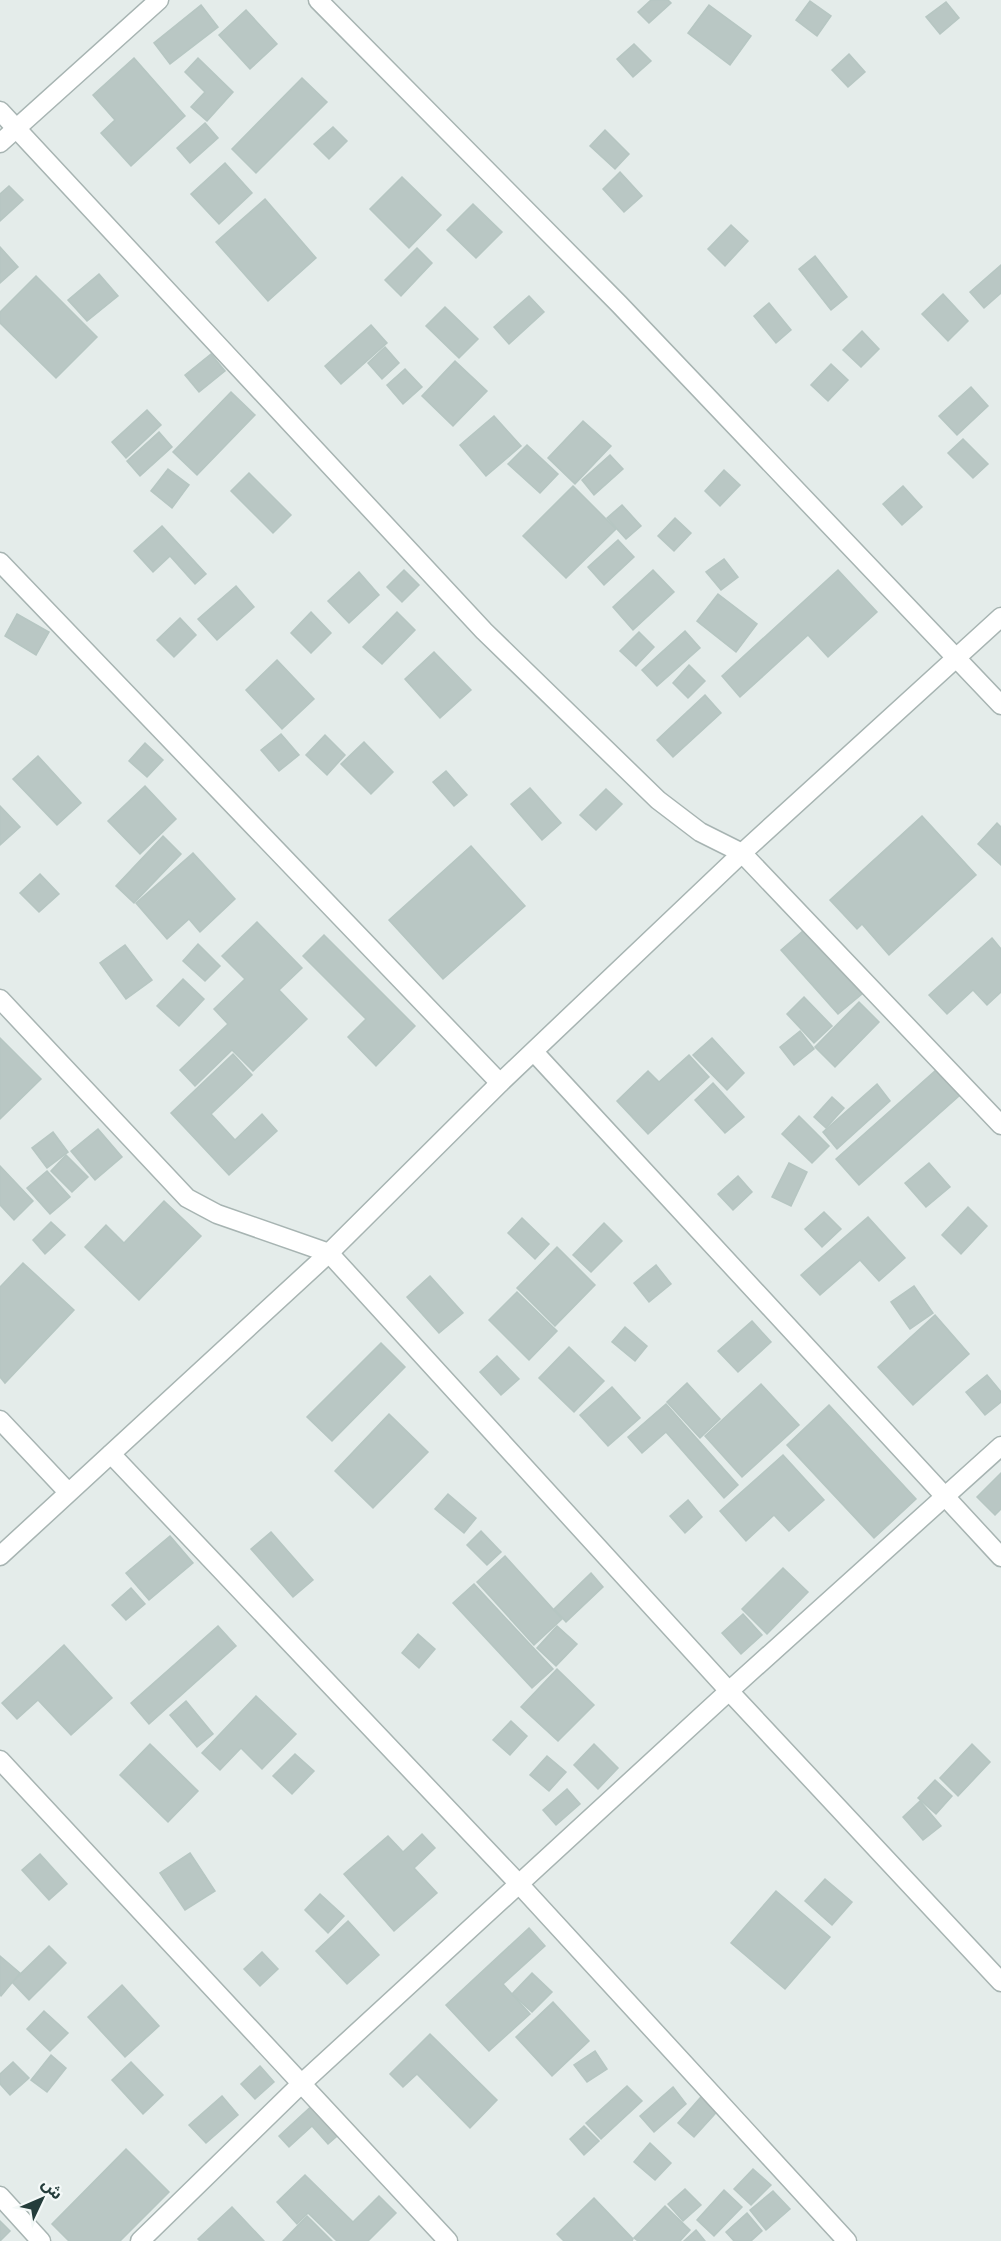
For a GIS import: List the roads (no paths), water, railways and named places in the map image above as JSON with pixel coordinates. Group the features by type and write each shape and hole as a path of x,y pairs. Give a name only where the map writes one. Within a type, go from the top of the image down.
{"street":[{"path":"0,143 159,0"},
{"path":"318,0 619,304 1001,705"},
{"path":"0,111 484,631 658,800 700,832 742,853 1001,1125"},
{"path":"0,562 500,1083"},
{"path":"0,1556 329,1253 500,1083 742,853 1001,617"},
{"path":"0,999 188,1198 217,1214 329,1253 729,1691 1001,1982"},
{"path":"534,1052 1001,1557"},
{"path":"0,1420 68,1492"},
{"path":"140,2241 302,2084 729,1691 1001,1446"},
{"path":"111,1454 519,1884 847,2241"},
{"path":"0,1760 448,2241"},
{"path":"0,2196 41,2241"}]}
